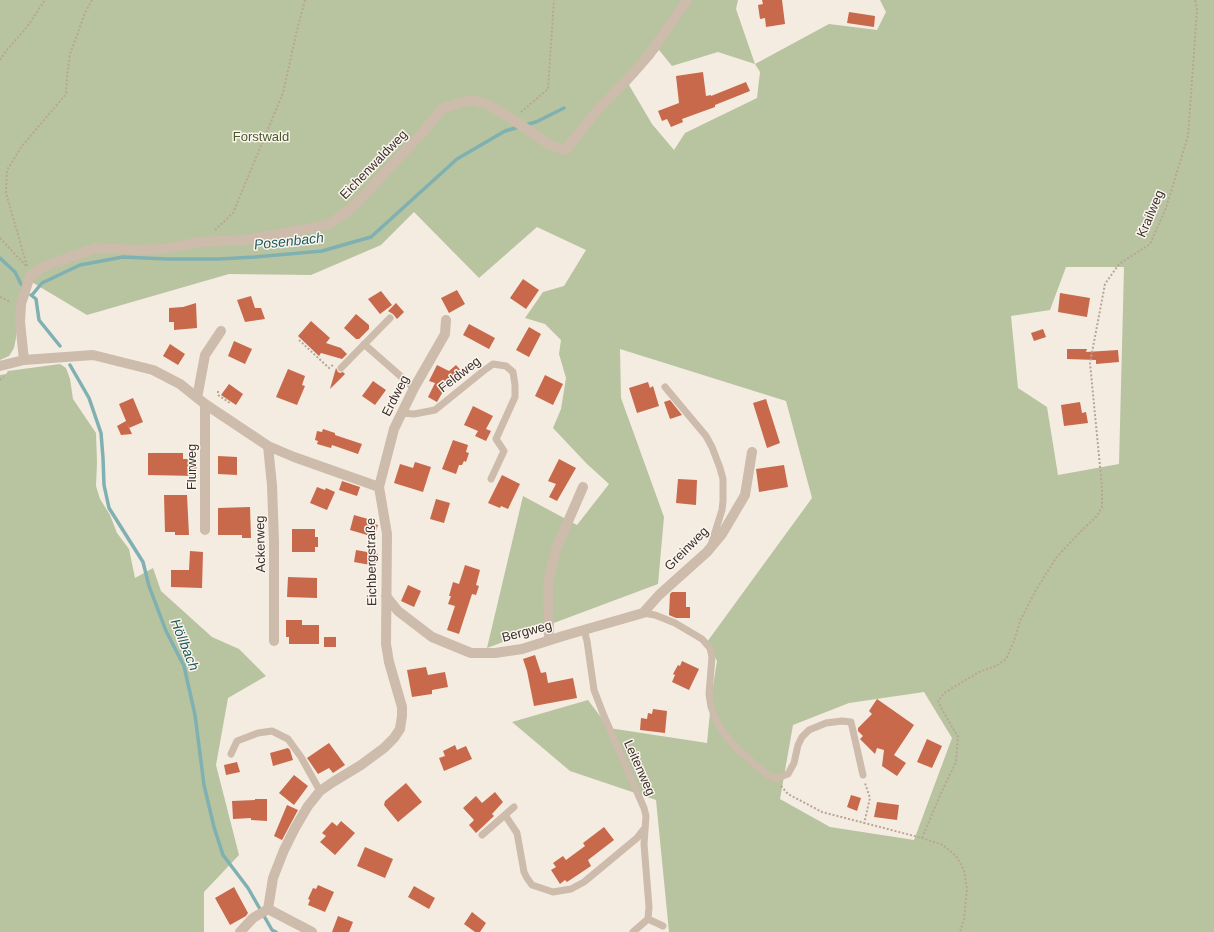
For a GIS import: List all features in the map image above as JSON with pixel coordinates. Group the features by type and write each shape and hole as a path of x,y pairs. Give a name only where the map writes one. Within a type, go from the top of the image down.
{"street":[{"name":"Eichenwaldweg","path":"29,272 96,248 138,250 164,249 201,242 245,240 328,225 352,208 422,133 442,109 459,103 473,100 490,105 550,145 565,150 595,113 635,72 649,55 687,0"},
{"path":"24,360 20,322 21,308 29,272"},
{"name":"Erdweg","path":"379,487 394,429 414,388 445,334 446,320"},
{"name":"Flurweg","path":"205,530 201,401 205,355 221,331"},
{"path":"0,366 24,360 93,356 153,370 180,384 201,401 268,446 294,457 379,487"},
{"name":"Ackerweg","path":"268,446 273,513 274,641"},
{"name":"Greinweg","path":"644,613 658,595 709,549 722,534 745,495 752,452"},
{"name":"Eichbergstraße","path":"266,910 273,878 284,850 308,806 320,791 367,761 384,748 394,738 400,729 402,707 389,662 386,644 387,534 379,487"},
{"path":"549,640 548,583 556,549 584,487"},
{"name":"Bergweg","path":"386,596 398,611 432,637 471,653 495,653 522,649 644,613"},
{"path":"240,932 253,918 266,910 312,932"}],"lane":[{"path":"341,368 390,318"},
{"path":"364,344 414,388"},
{"name":"Feldweg","path":"402,413 414,414 435,410 493,364 506,366 513,372 515,397 496,439 504,451 491,479"},
{"path":"665,387 706,436 712,447 723,479 722,510 709,549"},
{"path":"644,613 655,615 675,623 702,639 710,648 712,656 709,694 711,707 723,732 735,747 755,766 775,779 788,774 794,763 802,736 809,730 826,723 842,721 851,722 863,776"},
{"name":"Leitenweg","path":"584,630 594,690 644,808 646,816 644,829 645,868 649,907 648,919"},
{"path":"231,754 237,741 258,733 272,731 288,739 301,757 320,791"},
{"path":"482,835 514,807"},
{"path":"505,815 517,832 524,872 527,878 532,885 553,892 571,889 584,882 637,838 644,829"},
{"path":"633,932 648,919 663,926"}],"path":[{"path":"0,60 27,27 45,0"},
{"path":"29,272 6,193 8,170 22,146 66,94 66,77 70,54 85,13 92,0"},
{"path":"201,242 233,213 283,93 305,0"},
{"path":"516,121 548,89 554,0"},
{"name":"Krailweg","path":"922,838 941,792 956,762 958,737 938,701 944,693 979,672 996,666 1006,659 1014,641 1020,621 1036,590 1056,558 1097,516 1102,507 1100,463 1090,363 1105,284 1119,264 1150,244 1166,208 1188,136 1197,10 1195,0"},
{"path":"0,238 29,272"},
{"path":"299,340 329,368"},
{"path":"218,392 218,395 230,403"},
{"path":"863,776 870,798 864,824"},
{"path":"775,779 788,794 822,812 922,838 943,845 956,856 964,870 967,889 964,919 960,932"}],"green space":[{"name":"Forstwald","path":"0,0 738,0 736,9 755,64 829,24 877,30 886,12 880,0 1214,0 1214,932 669,932 656,800 570,771 512,722 588,700 609,728 707,743 712,692 717,661 707,642 812,498 786,401 620,349 621,398 664,517 658,584 487,648 523,496 577,525 609,484 587,464 553,428 561,409 566,378 559,354 561,340 545,324 525,318 543,292 564,286 586,250 537,227 479,278 414,212 381,245 311,275 229,274 87,315 25,278 17,313 14,348 9,356 0,360","holes":["659,50 672,66 718,52 755,64 760,72 757,98 685,133 674,150 652,124 629,85","1066,267 1124,267 1119,464 1058,475 1047,407 1018,388 1011,316 1050,310","924,692 952,738 914,840 830,827 780,799 793,725 849,703"]},
{"path":"60,364 66,368 70,379 73,399 96,433 96,486 100,499 110,515 117,533 129,549 135,578 153,568 161,591 212,637 239,649 266,676 228,698 216,765 239,855 204,892 204,932 0,932 0,375 6,374 8,371"}],"building":[{"path":"762,0 782,0 785,24 766,27 765,18 760,19 758,5 763,4"},
{"path":"849,12 875,16 874,27 847,23"},
{"path":"703,72 706,96 711,96 746,82 750,91 715,105 715,107 682,119 683,122 671,127 667,119 662,121 658,111 679,103 676,76"},
{"path":"523,279 539,290 526,309 510,298"},
{"path":"457,290 465,304 449,313 441,298"},
{"path":"381,291 392,305 380,314 368,299"},
{"path":"1060,293 1090,298 1087,317 1058,312"},
{"path":"251,296 255,308 261,308 265,319 245,322 237,300"},
{"path":"196,303 197,328 174,330 174,322 169,322 169,308 183,307"},
{"path":"396,303 404,312 397,319 388,311"},
{"path":"356,314 369,325 369,329 359,339 356,339 344,328"},
{"path":"311,321 330,338 326,343 341,348 347,354 342,359 321,353 319,356 298,336"},
{"path":"469,324 495,338 489,349 463,335"},
{"path":"529,327 541,334 529,357 516,350"},
{"path":"1043,329 1046,337 1034,341 1031,333"},
{"path":"234,341 252,349 245,364 228,356"},
{"path":"170,344 185,354 178,365 163,356"},
{"path":"1067,349 1087,349 1086,352 1118,350 1119,362 1096,364 1096,360 1067,359"},
{"path":"437,365 449,371 456,365 464,374 445,388 437,402 428,397 435,383 429,381"},
{"path":"336,368 338,372 343,372 345,374 330,389"},
{"path":"288,369 305,376 302,385 305,386 297,405 276,397"},
{"path":"545,375 563,384 553,405 535,396"},
{"path":"373,381 386,390 375,405 362,396"},
{"path":"648,382 650,388 653,386 659,406 637,413 629,388"},
{"path":"229,384 243,394 236,405 221,395"},
{"path":"133,398 143,422 129,428 119,404"},
{"path":"766,399 780,443 767,448 753,403"},
{"path":"670,400 682,415 670,419 664,402"},
{"path":"1080,402 1082,413 1086,412 1088,423 1064,426 1061,405"},
{"path":"473,406 493,416 486,429 491,431 486,441 475,436 478,431 464,425"},
{"path":"126,421 132,434 121,435 117,426"},
{"path":"323,429 335,433 335,435 362,444 358,454 332,445 331,448 317,444 318,441 315,440 317,431 322,432"},
{"path":"453,440 468,445 466,452 469,453 466,462 464,461 462,465 459,465 456,474 442,469"},
{"path":"148,453 183,453 183,459 197,459 196,476 148,475"},
{"path":"218,456 237,457 237,475 218,474"},
{"path":"559,459 576,468 557,501 549,497 556,484 548,481"},
{"path":"415,462 431,467 423,492 394,483 400,464 413,468"},
{"path":"784,465 788,487 759,492 756,469"},
{"path":"502,475 520,484 508,509 501,506 500,508 488,503"},
{"path":"678,479 697,480 696,505 676,503"},
{"path":"342,481 360,487 357,496 339,490"},
{"path":"317,487 325,490 326,488 335,492 327,510 310,503"},
{"path":"164,495 187,495 189,535 175,535 175,532 165,532"},
{"path":"436,499 450,503 444,523 430,519"},
{"path":"250,507 251,538 242,538 242,535 218,535 218,508"},
{"path":"354,515 368,519 367,522 378,525 374,537 350,530"},
{"path":"292,529 315,529 315,537 318,537 318,547 315,547 315,552 292,552"},
{"path":"356,550 378,554 376,566 354,562"},
{"path":"190,551 203,552 202,588 171,587 171,570 189,570"},
{"path":"465,565 480,570 476,585 479,586 476,595 472,594 459,634 447,630 455,606 448,604 453,582 459,584"},
{"path":"288,577 317,578 317,598 287,597"},
{"path":"408,585 421,591 414,607 401,601"},
{"path":"672,592 686,592 686,607 690,607 690,618 676,618 669,615 670,594"},
{"path":"286,620 302,620 302,625 319,625 319,644 289,644 289,637 286,637"},
{"path":"324,637 336,637 336,647 324,647"},
{"path":"535,655 541,673 546,672 548,683 573,678 577,698 534,706 523,659"},
{"path":"682,661 699,669 689,690 672,682 675,675 673,674 678,665 680,666"},
{"path":"426,667 428,675 445,672 448,687 432,690 432,694 412,697 407,670"},
{"path":"877,699 914,725 894,755 906,763 897,776 882,766 884,750 877,748 875,754 860,739 863,736 858,731 858,728 872,714 869,711"},
{"path":"653,709 667,711 665,733 640,730 641,718 647,719 648,713 652,714"},
{"path":"927,739 942,746 932,768 917,762"},
{"path":"329,743 345,765 333,773 329,768 318,774 307,758"},
{"path":"455,745 457,750 466,746 472,759 444,771 439,758 445,756 443,751"},
{"path":"288,748 293,760 273,766 270,753"},
{"path":"237,762 240,772 226,775 224,765"},
{"path":"294,775 308,786 294,805 279,793"},
{"path":"406,783 422,802 398,822 384,805 385,801"},
{"path":"495,792 503,802 492,814 494,816 476,833 469,825 474,820 463,808 476,796 482,803"},
{"path":"851,795 861,798 857,811 847,807"},
{"path":"267,799 267,821 251,820 251,818 233,819 232,801"},
{"path":"877,802 899,805 897,820 874,817"},
{"path":"287,805 298,810 282,840 274,836"},
{"path":"341,821 355,833 335,855 320,842 326,836 322,833 332,822 337,826"},
{"path":"604,827 614,840 588,860 591,866 567,882 565,880 560,884 551,870 556,867 553,863 563,856 566,860 585,846 583,843"},
{"path":"365,847 393,859 385,878 357,866"},
{"path":"318,885 334,892 325,912 308,905 310,900 308,899 313,888 316,889"},
{"path":"414,886 435,898 429,909 408,897"},
{"path":"234,887 248,913 246,916 230,925 215,898"},
{"path":"472,912 486,923 480,932 475,932 464,924"},
{"path":"338,916 353,922 349,932 332,932"}],"waterway":[{"name":"Posenbach","path":"525,125 536,122 564,108"},
{"name":"Posenbach","path":"32,295 42,283 80,265 123,257 167,259 255,257 322,251 371,237 457,159 505,131 519,127"},
{"name":"Höllbach","path":"0,258 15,272 24,287"},
{"name":"Höllbach","path":"31,295 36,299 39,320 60,346"},
{"name":"Höllbach","path":"70,365 89,398 101,433 104,485 109,508 143,562 149,586 166,631 184,666 195,715 204,785 214,827 223,855 248,888 272,930 276,932"}]}
